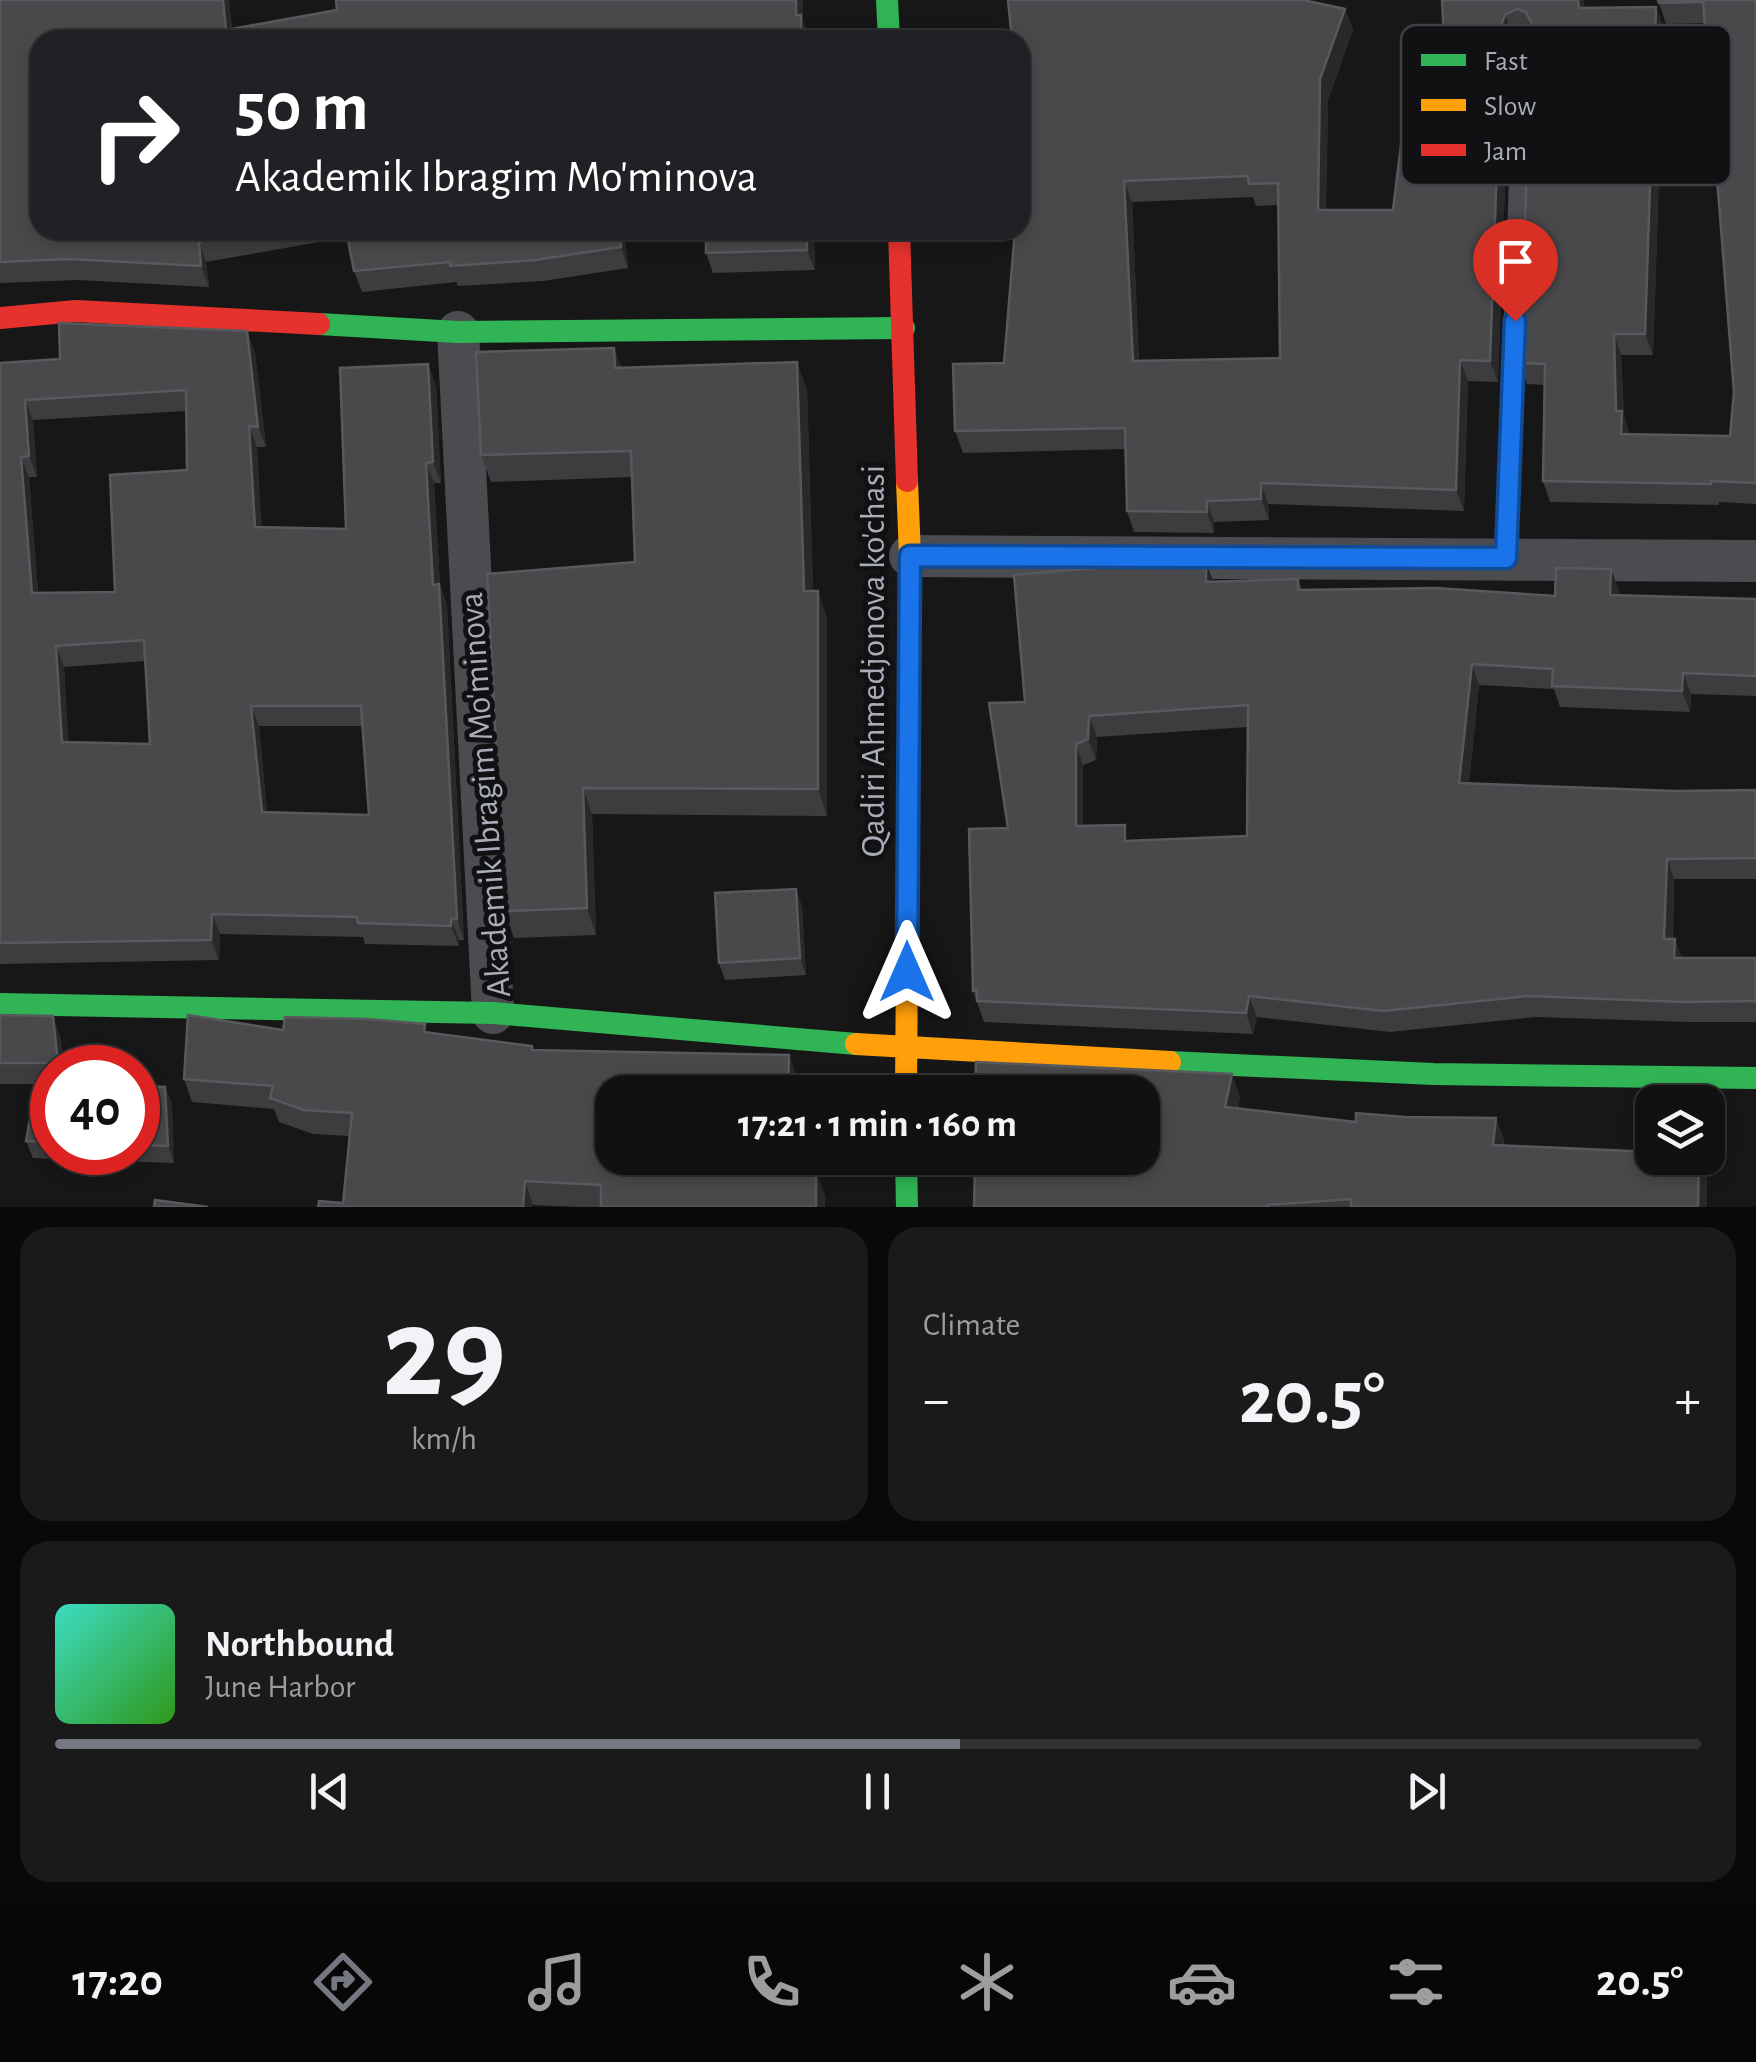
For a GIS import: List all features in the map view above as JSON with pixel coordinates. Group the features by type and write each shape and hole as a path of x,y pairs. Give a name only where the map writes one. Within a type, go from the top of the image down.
{"street":[{"path":"888,0 890,30"},
{"name":"Qadiri Ahmedjonova ko'chasi","path":"900,240 910,556 913,1049 909,1075"},
{"path":"0,318 76,311 458,332 904,328"},
{"name":"Akademik Ibragim Mo'minova","path":"458,332 493,1012 913,1049 1433,1074 1756,1078"},
{"path":"910,556 1756,562"},
{"path":"0,1004 493,1012"},
{"path":"906,1175 907,1207"}],"lane":[{"path":"1506,558 1521,185"}],"building":[{"path":"0,0 223,0 226,30 30,30 30,240 210,240 199,242 201,266 70,259 0,262"},
{"path":"336,0 796,0 796,15 801,15 801,30 226,30 337,10"},
{"path":"1008,0 1303,0 1345,9 1320,79 1318,210 1393,210 1401,145 1401,185 1496,185 1490,361 1460,360 1456,490 1261,483 1261,499 1207,501 1207,512 1127,511 1125,428 955,431 953,364 1004,363 1014,240 1030,240 1030,30 1011,30","holes":["1248,176 1249,184 1278,183 1280,358 1133,361 1124,181"]},
{"path":"1442,0 1578,0 1579,8 1656,7 1655,25 1532,25 1526,12 1517,9 1505,15 1502,23 1443,25"},
{"path":"1658,0 1756,0 1756,483 1543,481 1545,364 1520,363 1526,185 1650,185 1645,334 1614,334 1616,411 1622,411 1621,434 1730,436 1734,392 1718,185 1731,185 1731,25 1705,25 1703,2"},
{"path":"348,240 620,240 621,247 535,260 450,266 450,262 354,271"},
{"path":"706,240 807,240 807,250 706,253"},
{"path":"59,323 247,331 258,427 249,426 255,527 346,529 340,368 428,364 433,462 426,463 433,585 439,584 457,919 451,919 451,926 358,923 357,917 212,914 211,940 0,943 0,363 60,359","holes":["186,390 187,470 110,475 115,592 32,593 21,457 29,456 25,400","144,640 150,744 62,742 56,646","251,706 361,706 369,815 262,812"]},
{"path":"614,348 615,368 797,362 804,591 818,591 818,789 583,788 587,908 505,911 487,574 635,562 631,451 481,455 476,352"},
{"path":"1128,561 1206,562 1206,582 1298,579 1298,590 1436,588 1555,596 1556,568 1611,569 1610,595 1756,599 1756,676 1683,673 1682,691 1552,686 1553,669 1472,664 1459,783 1756,790 1756,858 1667,859 1664,939 1675,939 1674,958 1756,958 1756,1001 1528,996 1383,1011 1249,996 1246,1013 977,1001 977,990 973,991 969,829 1008,828 989,703 1025,702 1014,575 1128,565","holes":["1248,705 1247,836 1125,841 1125,825 1076,826 1076,744 1088,739 1089,716"]},
{"path":"796,889 800,958 719,963 715,893"},
{"path":"0,1015 53,1016 56,1045 30,1045 30,1063 0,1063"},
{"path":"188,1015 283,1030 285,1017 425,1024 424,1032 532,1046 532,1050 789,1055 788,1075 595,1075 595,1175 816,1175 816,1207 601,1207 601,1185 525,1181 523,1207 318,1207 319,1201 343,1203 352,1113 304,1110 270,1098 273,1086 184,1079"},
{"path":"976,1062 1232,1074 1225,1107 1356,1122 1356,1113 1496,1118 1493,1145 1635,1151 1635,1175 1699,1175 1698,1207 1351,1207 1351,1199 1268,1207 974,1207 975,1175 1160,1175 1160,1075 976,1075"},
{"path":"160,1087 165,1087 168,1146 160,1146"},
{"path":"155,1200 208,1207 154,1207"}],"traffic: fast":[{"path":"887,0 888,30"},
{"path":"319,324 458,332 904,328"},
{"path":"0,1004 493,1013 856,1044"},
{"path":"1170,1062 1433,1074 1756,1078"},
{"path":"906,1175 907,1207"}],"traffic: slow":[{"path":"906,1075 910,556 907,481"},
{"path":"856,1044 1170,1062"}],"traffic: jam":[{"path":"899,240 907,481"},
{"path":"0,318 76,311 319,324"}],"route":[{"path":"907,972 910,556 1506,558 1515,321"}]}
